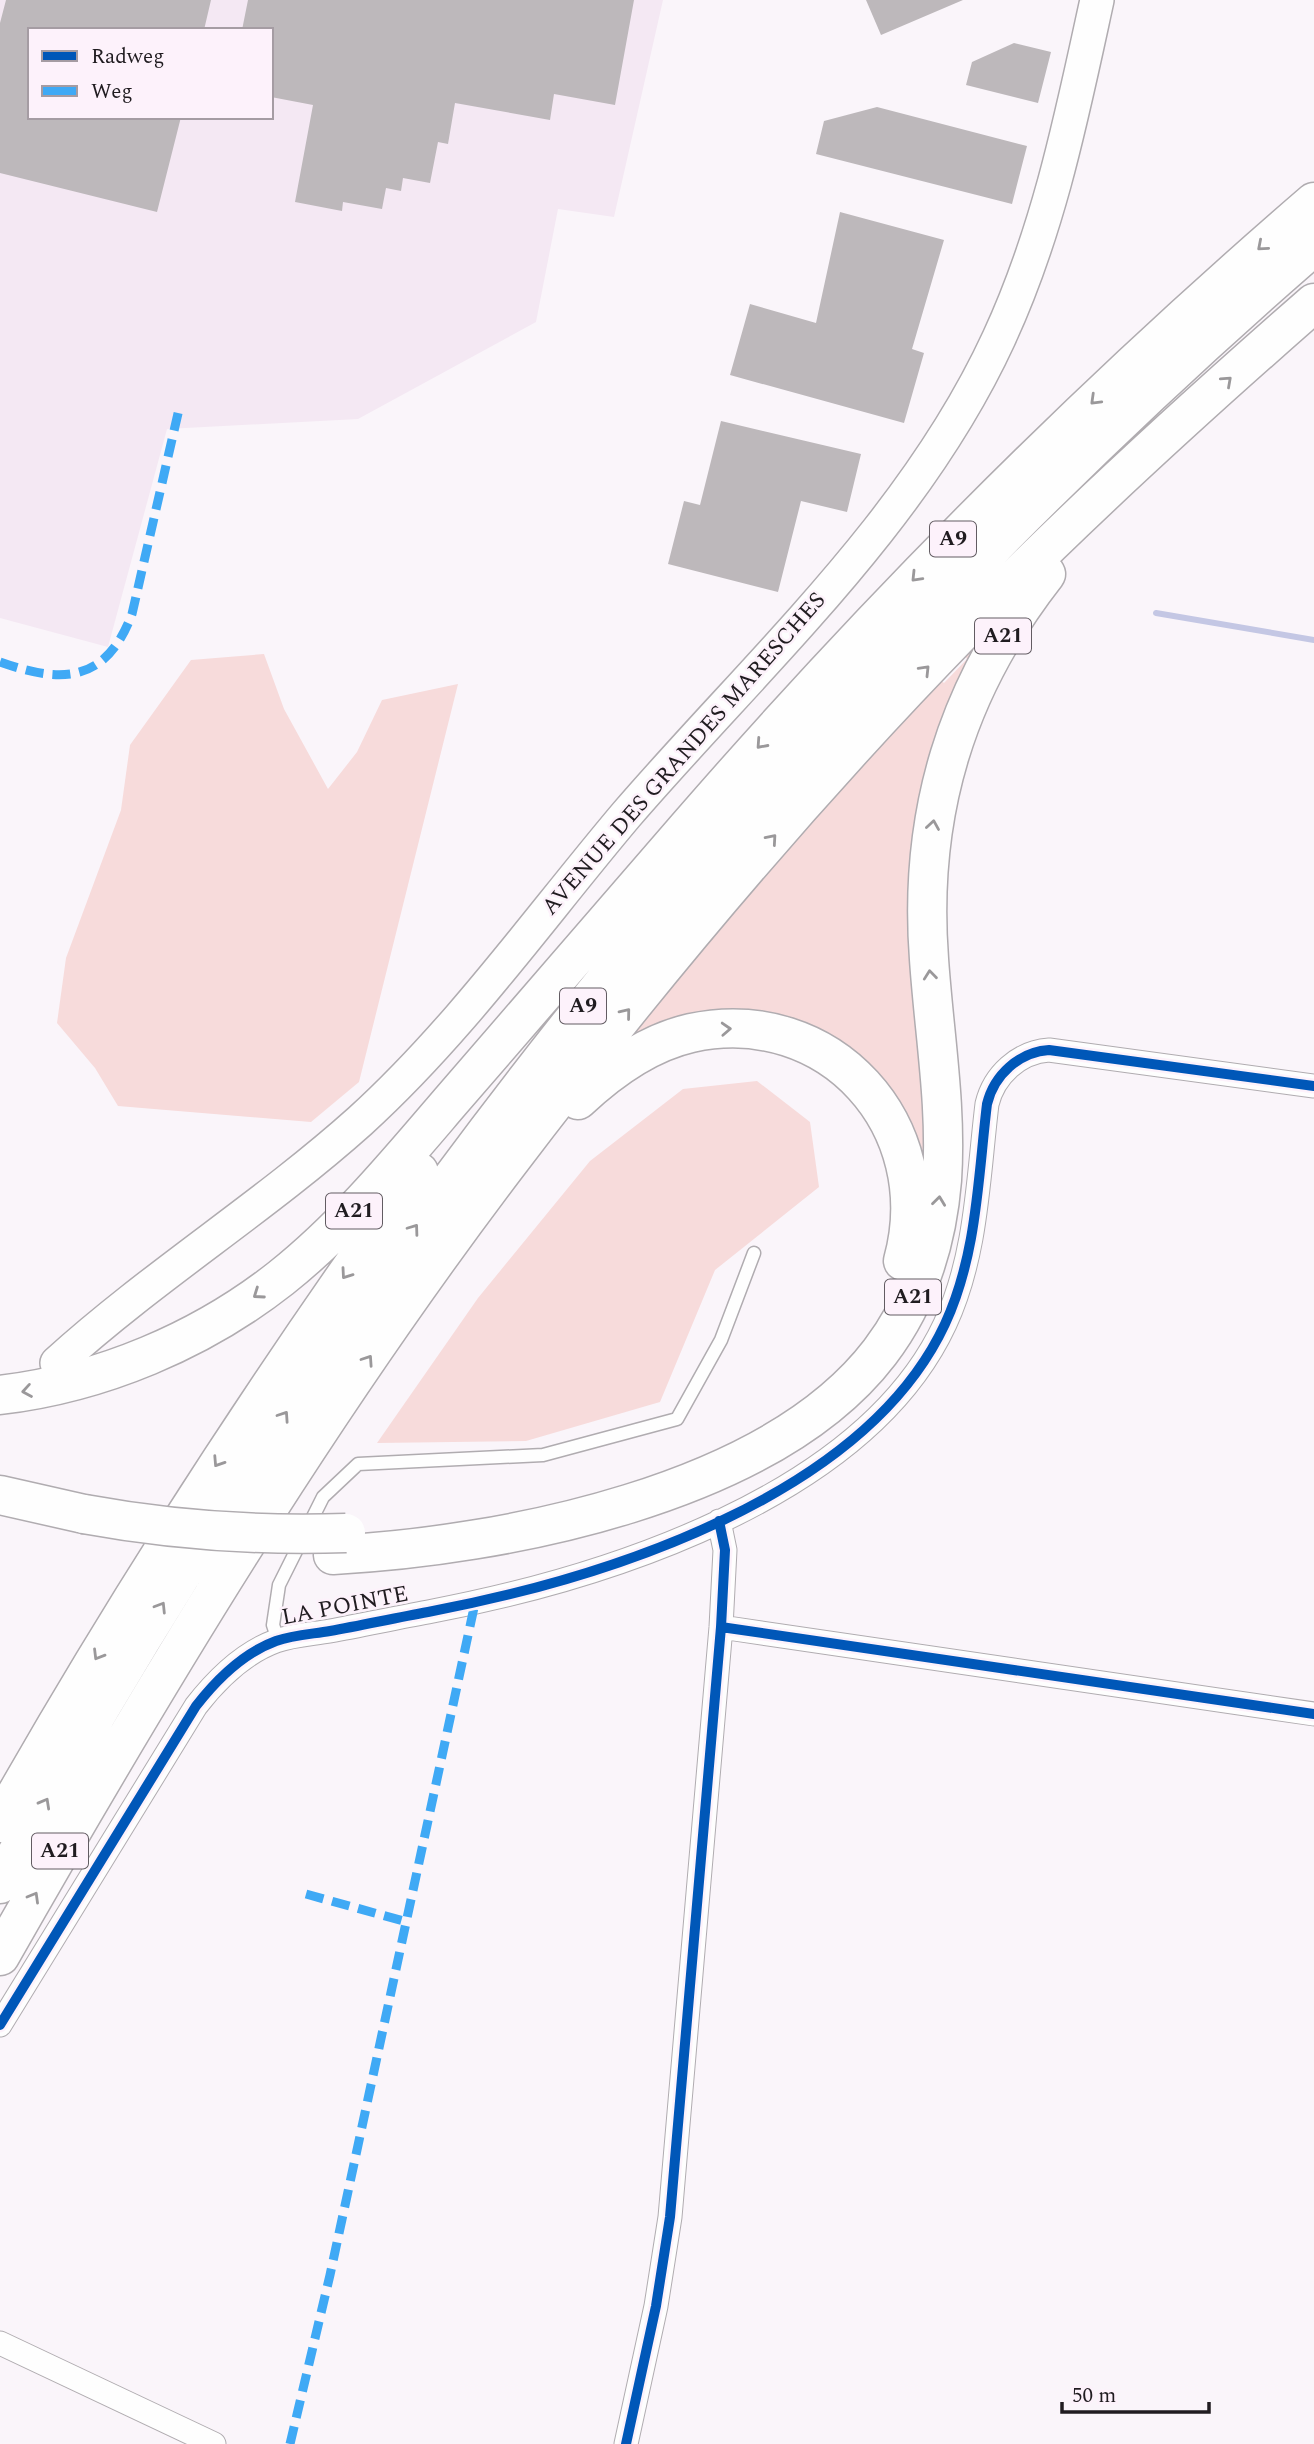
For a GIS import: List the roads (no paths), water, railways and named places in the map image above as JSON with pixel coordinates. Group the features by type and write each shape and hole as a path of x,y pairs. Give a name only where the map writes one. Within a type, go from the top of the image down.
{"highway":[{"name":"A9","path":"0,1823 137,1590 246,1419 427,1161 622,905 756,749 984,508 1144,352 1314,202"},
{"name":"A9","path":"0,1884 122,1670 268,1438 428,1209 577,1014 780,773 922,619 1151,393 1314,246"},
{"path":"465,1222 615,1026 806,799 972,622 1176,427 1314,303"},
{"name":"A21","path":"0,1516 77,1524 300,1535 340,1544 436,1546 512,1534 583,1516 684,1483 764,1446 830,1403 880,1352 906,1311 926,1266 942,1180 942,1110 929,960 927,893 935,807 951,745 986,664 1037,585 1095,514 1176,427"},
{"name":"A21","path":"0,1395 71,1381 168,1347 215,1322 281,1278 369,1195 622,905"},
{"name":"A21","path":"0,1956 120,1747 218,1586 332,1411 465,1222 560,1116 609,1073 640,1052 673,1038 727,1028 760,1030 793,1039 832,1058 861,1082 882,1108 896,1134 909,1178 909,1235 897,1278 884,1306 862,1339 826,1377 806,1394 743,1434 664,1468 529,1508 340,1544"},
{"name":"A21","path":"0,1495 77,1524"}],"main road":[{"name":"AVENUE DES GRANDES MARESCHES","path":"57,1363 113,1313 321,1155 388,1095 437,1043 622,820 893,512 969,397 1021,288 1056,180 1097,0"}],"street":[{"name":"LA POINTE","path":"0,2025 196,1706 226,1672 278,1640 475,1603 553,1584 621,1562 719,1521 805,1474 840,1451 873,1423 927,1359 945,1324 969,1259 990,1093 1013,1064 1034,1052 1049,1050 1314,1086"},
{"path":"626,2444 656,2306 670,2217 721,1627 725,1550 719,1521"},
{"path":"721,1627 1314,1714"},
{"path":"0,2343 214,2444"}],"lane":[{"path":"278,1640 273,1625 279,1585 323,1497 358,1464 542,1455 677,1419 721,1340 754,1253"}],"waterway":[{"path":"1156,613 1314,640"}]}
